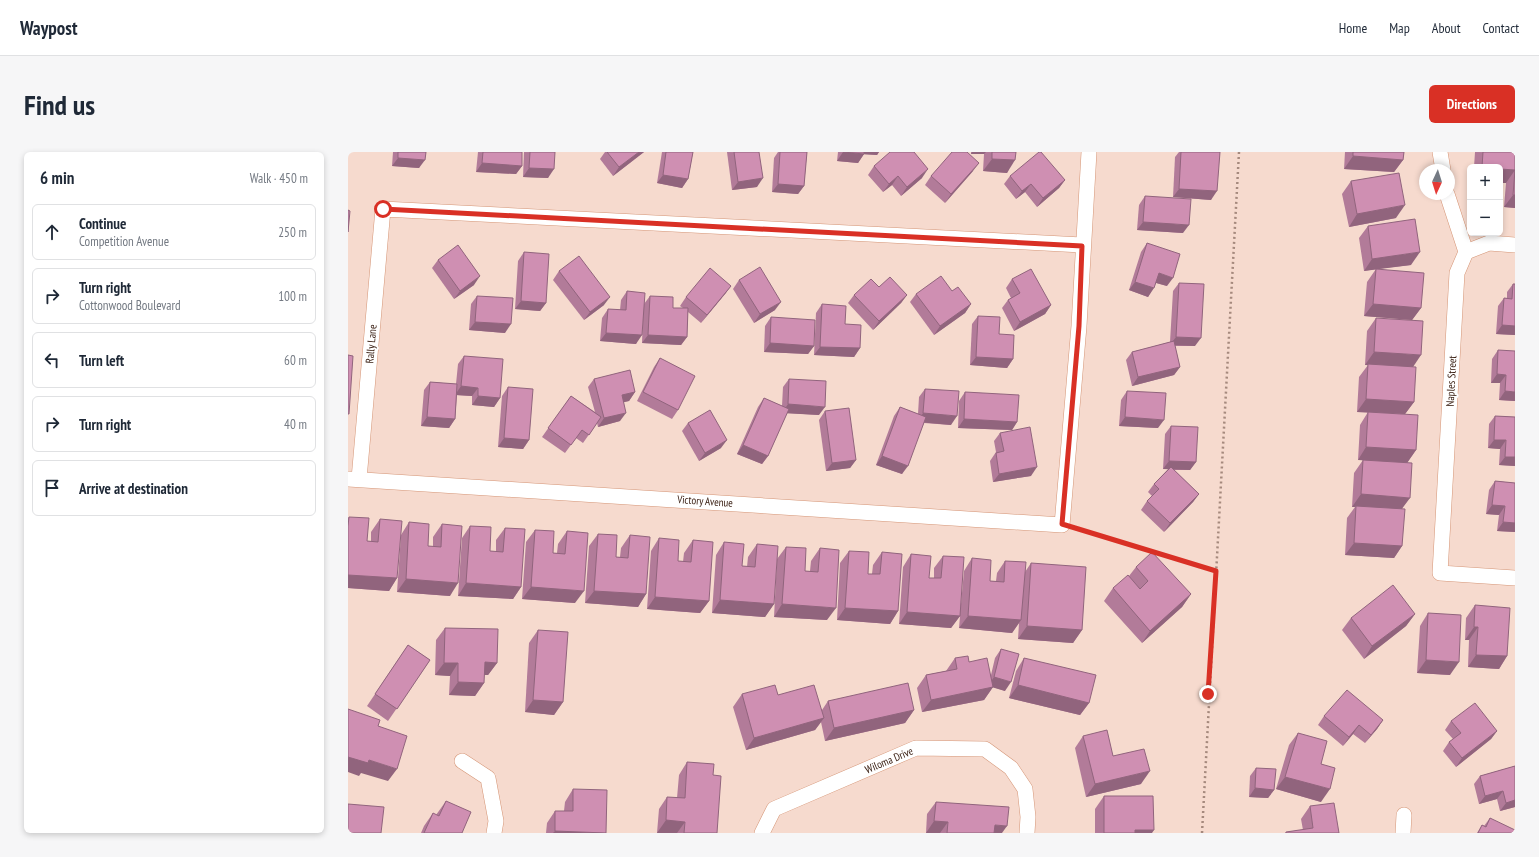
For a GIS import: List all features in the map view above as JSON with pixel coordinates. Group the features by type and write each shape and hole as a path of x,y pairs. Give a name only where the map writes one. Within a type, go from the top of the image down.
{"street":[{"path":"1062,524 1079,326 1082,246 1089,152"},
{"path":"1440,152 1442,164"},
{"path":"1449,200 1466,252 1489,243 1515,245"},
{"name":"Rally Lane","path":"354,479 383,209 1082,246"},
{"name":"Naples Street","path":"1466,252 1457,273 1440,573 1515,578"},
{"name":"Victory Avenue","path":"354,479 1062,524"},
{"name":"Wiloma Drive","path":"762,833 774,809 916,748 924,748 985,749 1011,768 1025,789 1028,817 1027,833"},
{"path":"462,761 488,778 496,821 494,833"},
{"path":"1403,833 1404,815"}],"path":[{"path":"1202,833 1239,152"},
{"path":"1062,524 1216,571"}],"building":[{"path":"398,152 426,152 425,160 398,158"},
{"path":"483,152 522,152 522,166 482,163"},
{"path":"530,152 555,152 554,169 529,168"},
{"path":"607,152 639,152 619,167"},
{"path":"666,152 693,152 688,179 663,175"},
{"path":"734,152 759,152 763,178 738,182"},
{"path":"780,152 807,152 804,186 778,184"},
{"path":"843,152 864,152 864,154"},
{"path":"890,152 914,152 928,169 907,187 898,176 889,184 874,166"},
{"path":"952,152 967,152 979,163 951,194 931,176"},
{"path":"992,152 1016,152 1015,160 992,159"},
{"path":"1039,152 1041,152 1065,180 1043,198 1031,184 1022,191 1010,176"},
{"path":"1181,152 1220,152 1217,191 1179,189"},
{"path":"1353,152 1404,152 1403,160 1353,156"},
{"path":"1483,152 1515,152 1515,170 1503,169 1503,164 1482,164"},
{"path":"1515,170 1515,195 1513,195"},
{"path":"1399,173 1405,205 1357,214 1351,181"},
{"path":"1145,196 1191,199 1189,225 1143,222"},
{"path":"348,210 350,211 348,232"},
{"path":"1415,219 1420,252 1372,259 1368,226"},
{"path":"1147,243 1180,254 1173,278 1159,273 1154,288 1135,282"},
{"path":"458,245 480,276 460,291 438,260"},
{"path":"524,252 549,254 546,303 521,301"},
{"path":"579,256 610,297 590,312 559,271"},
{"path":"760,267 781,302 760,314 739,280"},
{"path":"710,268 731,286 707,315 686,297"},
{"path":"1031,269 1051,305 1020,322 1008,300 1020,293 1012,279"},
{"path":"1376,269 1424,273 1421,308 1373,304"},
{"path":"941,276 952,291 958,287 971,304 940,326 916,294"},
{"path":"890,277 907,295 879,321 854,295 871,279 879,287"},
{"path":"1179,283 1204,284 1201,338 1176,337"},
{"path":"1513,284 1515,284 1515,326 1502,325 1504,298 1512,299"},
{"path":"627,291 645,293 642,335 606,333 608,309 626,310"},
{"path":"477,296 513,298 511,324 475,322"},
{"path":"650,296 673,297 673,308 688,308 687,337 648,335"},
{"path":"822,304 846,306 845,324 861,325 860,348 820,347"},
{"path":"978,316 1000,317 999,334 1014,335 1013,359 976,357"},
{"path":"771,317 815,320 814,346 770,343"},
{"path":"1376,318 1423,321 1421,355 1374,352"},
{"path":"1174,341 1180,367 1138,377 1132,352"},
{"path":"1498,350 1515,351 1515,392 1505,391 1506,375 1497,374"},
{"path":"348,355 353,356 349,414 348,414"},
{"path":"464,356 503,359 500,398 478,396 478,388 461,386"},
{"path":"660,358 695,376 678,410 643,392"},
{"path":"1368,364 1416,367 1414,402 1366,399"},
{"path":"630,370 635,392 622,395 626,413 604,418 594,379"},
{"path":"789,379 826,381 825,407 788,404"},
{"path":"430,382 457,384 455,419 427,417"},
{"path":"508,387 533,389 529,440 504,438"},
{"path":"925,389 959,391 957,416 923,413"},
{"path":"1127,391 1166,393 1164,420 1125,417"},
{"path":"965,392 1019,395 1017,422 964,419"},
{"path":"571,396 601,417 589,435 582,430 571,445 548,428"},
{"path":"764,398 789,409 768,456 743,445"},
{"path":"900,407 926,417 908,466 882,456"},
{"path":"849,408 856,460 832,463 825,411"},
{"path":"710,410 727,440 705,453 688,423"},
{"path":"1368,412 1418,415 1416,450 1366,447"},
{"path":"1495,416 1515,417 1515,457 1505,457 1506,440 1494,440"},
{"path":"1171,426 1198,427 1196,462 1169,461"},
{"path":"1030,427 1037,467 999,474 996,453 1004,451 1000,433"},
{"path":"1363,460 1412,463 1410,498 1361,494"},
{"path":"1171,467 1199,494 1170,523 1147,501 1159,489 1154,484"},
{"path":"1495,481 1515,483 1515,523 1503,522 1505,506 1492,505"},
{"path":"1356,506 1405,509 1402,546 1354,543"},
{"path":"349,517 369,518 367,541 378,542 380,519 402,521 397,578 348,575"},
{"path":"409,522 429,524 428,546 441,547 442,524 462,526 458,583 406,579"},
{"path":"470,526 491,527 490,551 503,552 505,528 525,529 521,587 466,583"},
{"path":"535,530 554,531 553,553 565,554 567,531 588,533 584,591 531,587"},
{"path":"598,534 617,535 616,557 628,558 630,535 650,537 646,594 594,591"},
{"path":"659,538 679,540 678,561 691,562 693,540 713,542 709,601 655,597"},
{"path":"724,542 744,544 742,566 755,567 757,544 778,546 774,604 720,600"},
{"path":"786,547 806,548 805,571 818,572 820,548 839,550 836,608 782,604"},
{"path":"849,551 869,552 868,574 880,574 882,552 902,554 898,611 845,608"},
{"path":"1152,552 1191,594 1150,631 1113,588 1128,575 1140,589 1148,581 1136,567"},
{"path":"911,554 931,556 929,578 941,578 943,556 964,557 960,616 907,612"},
{"path":"972,558 991,560 990,581 1004,582 1005,561 1026,562 1021,620 968,616"},
{"path":"1031,563 1086,567 1082,630 1027,626"},
{"path":"1393,585 1415,614 1372,646 1351,618"},
{"path":"1475,605 1510,608 1507,656 1476,655 1478,627 1474,627"},
{"path":"1428,613 1461,615 1459,662 1426,660"},
{"path":"445,628 498,629 497,663 485,662 484,683 458,682 458,663 444,663"},
{"path":"538,630 568,632 563,702 533,700"},
{"path":"408,645 430,660 397,709 375,694"},
{"path":"1001,649 1019,654 1011,682 994,677"},
{"path":"968,656 969,662 987,658 993,687 931,700 926,675 957,669 955,658"},
{"path":"1024,658 1096,675 1089,703 1018,685"},
{"path":"908,683 914,710 834,728 828,701"},
{"path":"775,685 778,695 814,685 824,718 754,738 742,694"},
{"path":"1347,690 1383,720 1371,735 1359,725 1349,737 1324,716"},
{"path":"1475,703 1497,731 1462,758 1449,742 1461,733 1451,721"},
{"path":"348,709 380,720 378,726 407,736 397,769 369,760 368,763 348,757"},
{"path":"1107,730 1113,756 1144,749 1150,771 1095,784 1083,736"},
{"path":"1298,733 1327,741 1321,764 1335,768 1330,789 1285,777"},
{"path":"687,762 714,764 713,775 721,776 717,833 684,833 685,822 666,820 667,797 685,798"},
{"path":"1515,766 1515,800 1506,803 1503,791 1485,796 1480,776"},
{"path":"1256,768 1276,769 1274,790 1255,788"},
{"path":"573,789 607,790 606,833 555,831 555,811 573,811"},
{"path":"1104,796 1153,796 1154,830 1135,830 1135,833 1104,833"},
{"path":"446,801 471,812 462,833 424,833 433,813 439,816"},
{"path":"936,802 1009,807 1007,826 995,825 994,833 947,833 948,822 934,821"},
{"path":"1334,803 1339,833 1286,833 1313,828 1310,806"},
{"path":"348,804 384,807 381,833 348,833"},
{"path":"1490,818 1515,830 1515,833 1478,833 1482,825 1486,827"}],"route":[{"path":"383,209 1082,246 1079,326 1062,524 1216,571 1208,694"}]}
